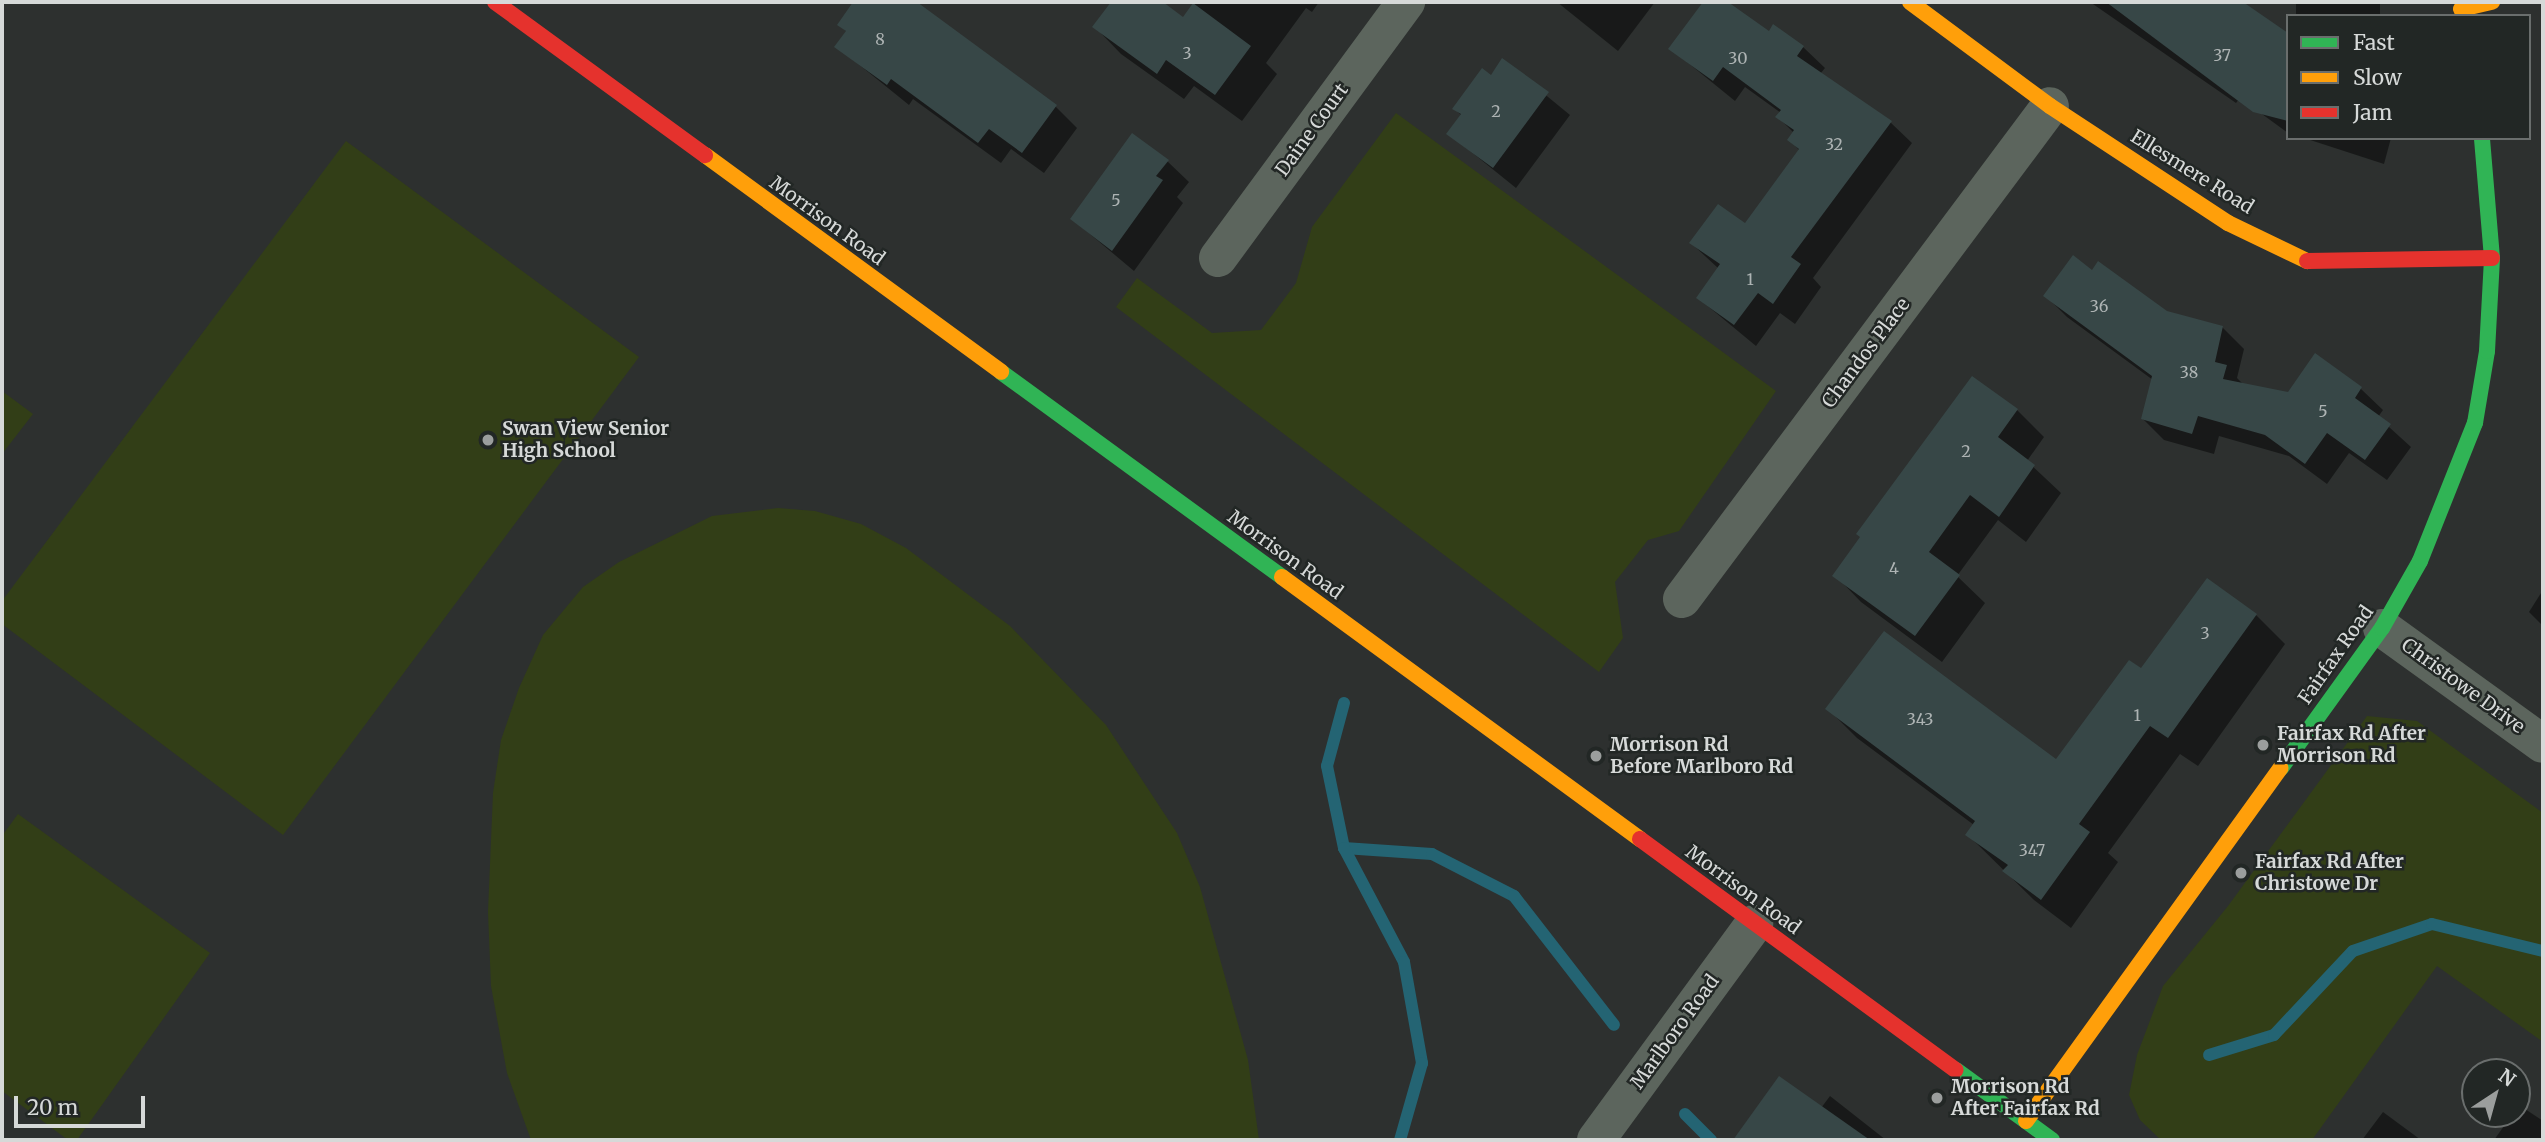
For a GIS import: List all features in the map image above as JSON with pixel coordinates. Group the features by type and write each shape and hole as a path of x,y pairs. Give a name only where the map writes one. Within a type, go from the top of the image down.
{"main road":[{"name":"Morrison Road","path":"495,2 2052,1140"},
{"name":"Ellesmere Road","path":"1910,2 2050,106 2228,223 2312,263 2491,258"},
{"path":"2461,9 2492,2"},
{"name":"Fairfax Road","path":"2026,1121 2382,628 2449,497 2475,423 2487,351 2491,258 2482,140"}],"street":[{"name":"Daine Court","path":"1218,258 1406,2"},
{"name":"Chandos Place","path":"1682,600 2050,106"},
{"name":"Christowe Drive","path":"2382,628 2543,744"},
{"name":"Marlboro Road","path":"1596,1140 1754,923"}],"green space":[{"path":"1396,113 1776,391 1679,531 1648,540 1615,582 1623,638 1599,672 1116,307 1137,278 1212,333 1261,330 1296,283 1312,227"},
{"path":"346,141 639,357 283,835 2,624 2,601"},
{"path":"2,391 33,414 2,454"},
{"path":"778,508 815,511 861,524 906,548 1010,626 1106,725 1177,833 1200,887 1248,1060 1259,1140 531,1140 507,1073 491,986 488,912 493,793 501,740 519,688 543,635 583,587 619,562 712,516"},
{"path":"2367,716 2417,721 2543,813 2543,1042 2437,966 2312,1140 2161,1140 2140,1120 2129,1095 2137,1055 2163,986 2228,906"},
{"path":"18,814 210,953 77,1140 68,1140 2,1091 2,836"}],"building":[{"path":"853,2 917,2 1057,105 1022,153 989,129 978,143 891,79 887,85 834,47 846,31 837,25"},
{"path":"1111,2 1163,2 1183,17 1193,3 1251,46 1215,95 1166,60 1157,74 1092,27"},
{"path":"1703,2 1728,2 1769,31 1773,24 1804,46 1797,56 1892,121 1791,257 1801,264 1773,304 1758,293 1734,325 1696,298 1720,264 1689,243 1718,204 1745,223 1799,149 1787,140 1794,130 1775,117 1781,110 1723,67 1713,81 1668,49"},
{"path":"2106,2 2243,2 2286,32 2286,120 2253,112"},
{"path":"1502,58 1549,92 1493,168 1446,134 1461,114 1452,109 1482,68 1491,75"},
{"path":"1132,133 1169,160 1156,176 1163,180 1112,251 1070,219"},
{"path":"2073,255 2092,270 2098,261 2167,311 2223,326 2215,362 2227,365 2223,379 2288,392 2315,353 2362,387 2355,398 2391,424 2365,460 2327,433 2305,464 2265,435 2198,416 2192,434 2141,419 2152,376 2043,296"},
{"path":"1972,376 2018,409 1998,437 2035,465 1999,517 1970,495 1929,552 1960,575 1915,636 1832,576 1860,537 1856,534"},
{"path":"2207,578 2257,614 2168,738 2150,726 2079,824 2090,832 2041,900 2002,871 2008,865 1965,835 1975,821 1825,709 1884,631 2056,759 2129,660 2141,668"},
{"path":"1779,1076 1870,1140 1733,1140"}],"waterway":[{"path":"1344,703 1327,766 1344,848 1432,854 1514,896 1614,1025"},
{"path":"1344,848 1404,962 1422,1063 1400,1140"},
{"path":"2209,1055 2274,1035 2353,951 2432,924 2543,951"},
{"path":"1685,1114 1711,1140"}],"traffic: fast":[{"path":"2281,768 2382,628 2420,561 2475,423 2487,351 2492,258 2482,140"},
{"path":"1001,372 1282,577"},
{"path":"1956,1070 2052,1140"}],"traffic: slow":[{"path":"1910,2 2050,106 2228,223 2307,261"},
{"path":"2461,9 2492,2"},
{"path":"705,155 1001,372"},
{"path":"1282,577 1640,839"},
{"path":"2026,1121 2281,768"}],"traffic: jam":[{"path":"495,2 705,155"},
{"path":"2307,261 2492,258"},
{"path":"1640,839 1956,1070"}],"place":[{"name":"Swan View Senior High School","path":"488,440"},
{"name":"Fairfax Rd After Morrison Rd","path":"2263,745"},
{"name":"Morrison Rd Before Marlboro Rd","path":"1596,756"},
{"name":"Fairfax Rd After Christowe Dr","path":"2241,873"},
{"name":"Morrison Rd After Fairfax Rd","path":"1937,1098"}]}
